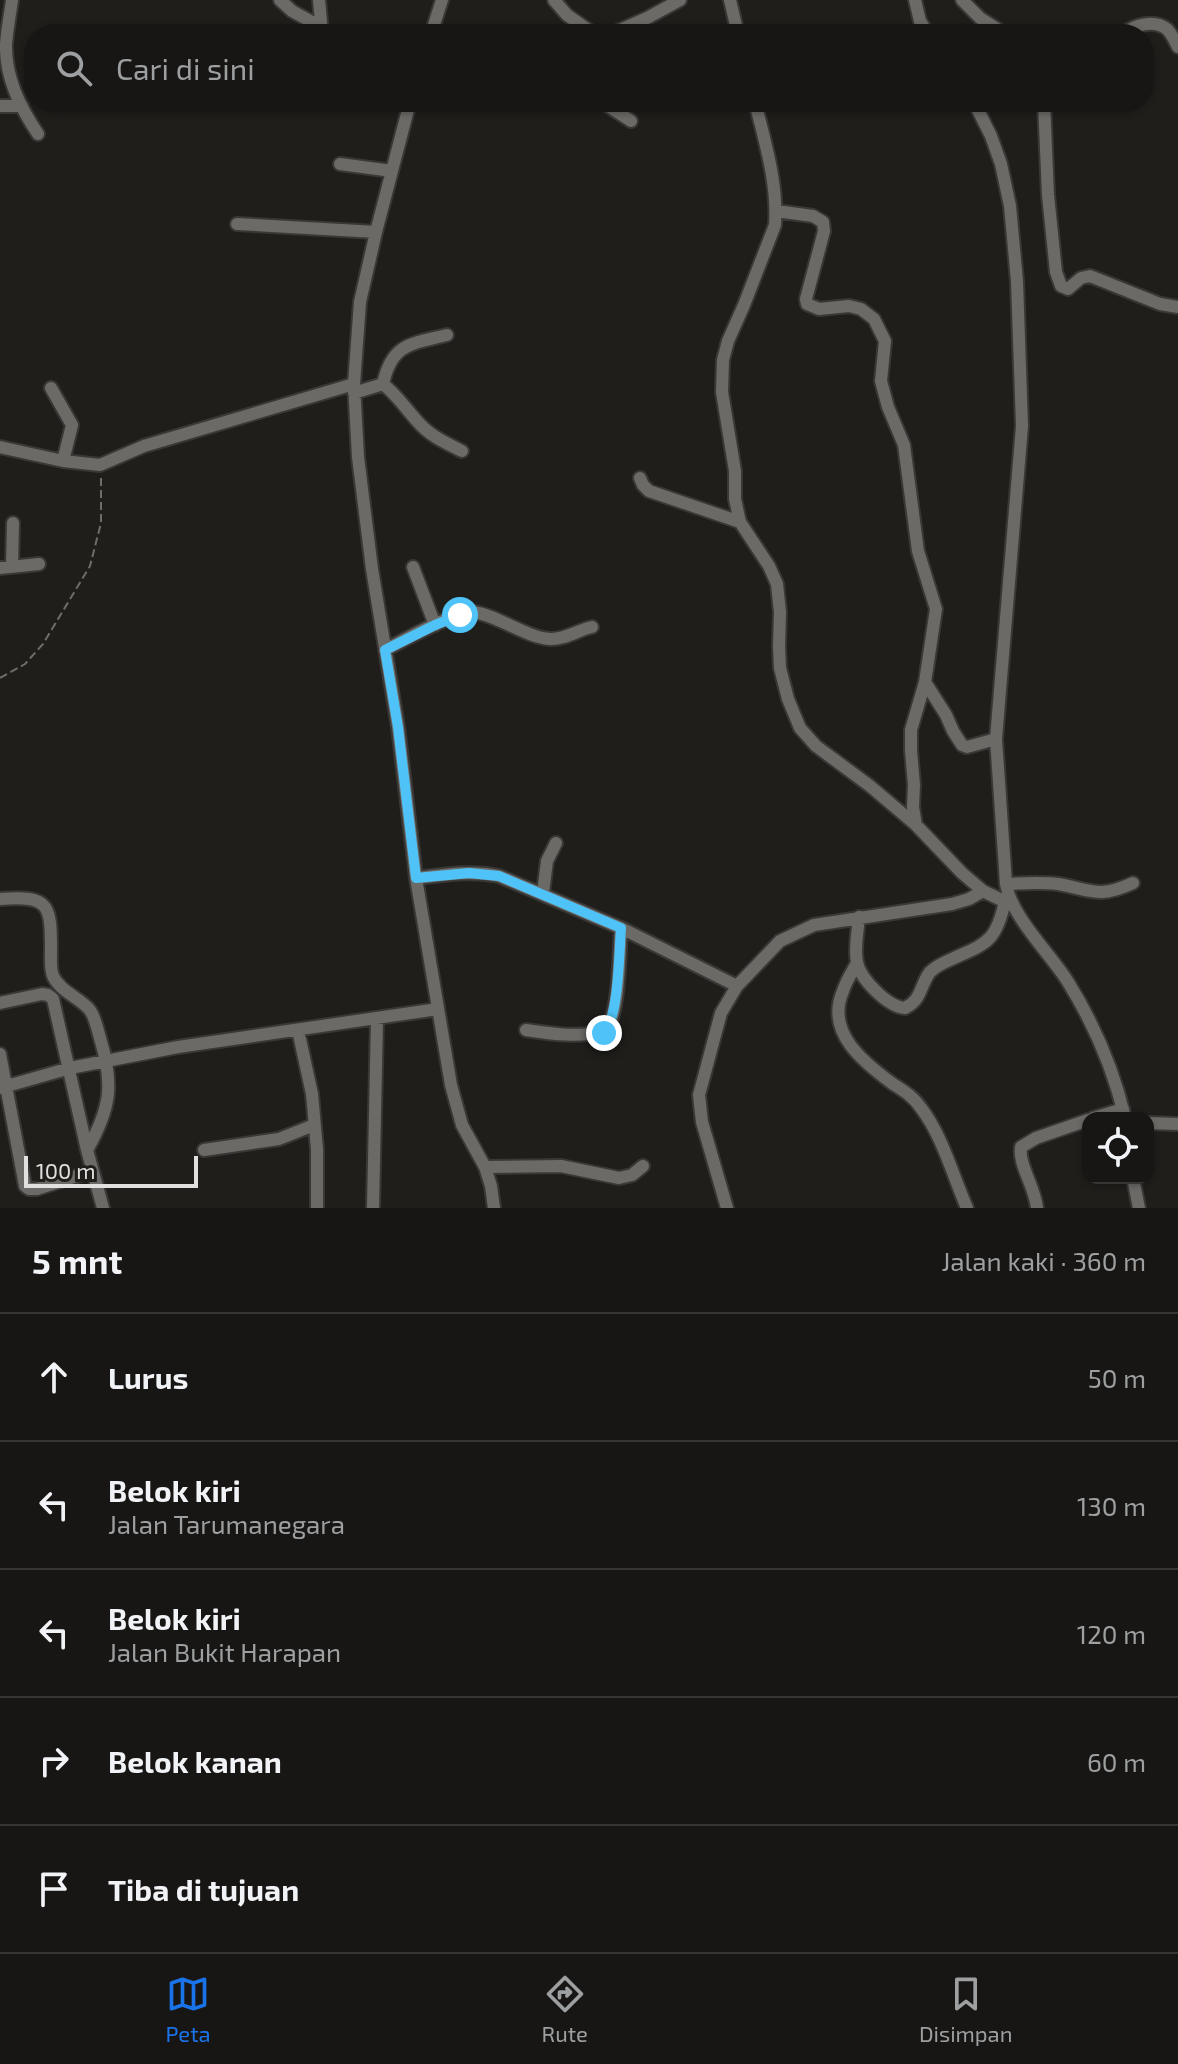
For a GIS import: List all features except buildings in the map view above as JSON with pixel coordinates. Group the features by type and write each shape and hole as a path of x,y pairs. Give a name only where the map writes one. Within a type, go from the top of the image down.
{"street":[{"path":"12,0 7,61 24,110"},
{"path":"280,0 313,24"},
{"path":"319,0 321,24"},
{"path":"434,24 442,0"},
{"path":"554,0 580,24"},
{"path":"634,24 680,0"},
{"path":"730,0 736,24"},
{"path":"915,0 922,24"},
{"path":"962,0 989,24"},
{"path":"1154,24 1170,32 1178,47"},
{"path":"0,106 22,106"},
{"path":"25,112 38,134"},
{"path":"407,112 360,302 354,389 358,457 398,727 416,878 456,1109 485,1167 494,1208"},
{"path":"617,112 631,121"},
{"path":"757,112 768,156 776,211 775,225 728,341 723,360 722,392 740,522 777,584 780,668 788,699 800,728 816,746 916,825 983,891 1009,903"},
{"path":"979,112 1001,164 1010,206 1020,363 1022,426 996,739 1006,884 1009,903 1068,982 1113,1076 1124,1112"},
{"path":"1044,112 1048,195 1056,272 1061,286 1068,289 1081,278 1090,276 1150,300 1178,307"},
{"path":"340,164 392,171"},
{"path":"776,211 813,216 823,222 824,231 807,304 819,309 849,306 861,309 874,319 885,341 881,381 904,445 918,551 936,609 925,682 911,730 916,825"},
{"path":"237,224 376,232"},
{"path":"383,384 387,366 402,347 447,335"},
{"path":"0,447 63,461 100,465 144,446 354,389 383,384"},
{"path":"383,384 425,429 462,451"},
{"path":"51,388 72,425 63,461"},
{"path":"640,478 649,491 740,522"},
{"path":"13,523 6,567 39,564"},
{"path":"413,567 435,625"},
{"path":"385,650 435,625 472,612 547,638 560,638 592,627"},
{"path":"925,682 962,745 967,747 996,739"},
{"path":"543,893 547,861 556,843"},
{"path":"416,878 483,873 499,876 621,928 737,986"},
{"path":"1006,884 1046,883 1102,893 1117,891 1133,883"},
{"path":"727,1208 702,1122 699,1095 721,1013 737,986 780,941 814,925 952,904 983,891"},
{"path":"0,899 25,897 36,900 46,908 51,919 53,976 61,987 91,1011 107,1060 108,1093 105,1115 87,1150"},
{"path":"857,963 888,1003 900,1008 909,1006 917,1000 927,976 934,968 992,937 1009,903"},
{"path":"859,917 857,963 839,1002 841,1032 850,1047 920,1106 967,1208"},
{"path":"526,1030 566,1035 606,1031 614,1011 621,928"},
{"path":"0,1003 42,994 53,999 103,1208"},
{"path":"4,1087 70,1068 178,1047 438,1009"},
{"path":"373,1208 377,1019"},
{"path":"298,1030 312,1094 317,1149 317,1208"},
{"path":"0,1054 4,1087 27,1188 37,1189 92,1171"},
{"path":"1037,1208 1036,1195 1021,1159 1021,1147 1036,1138 1082,1122"},
{"path":"1154,1123 1178,1124"},
{"path":"204,1150 279,1139 314,1125"},
{"path":"485,1167 561,1166 619,1178 632,1175 643,1166"},
{"path":"1134,1184 1139,1208"}],"path":[{"path":"0,678 25,664 43,644 90,566 101,523 100,465"}],"route":[{"path":"460,615 385,650 398,727 416,878 469,873 499,876 621,928 614,1011 604,1033"}]}
